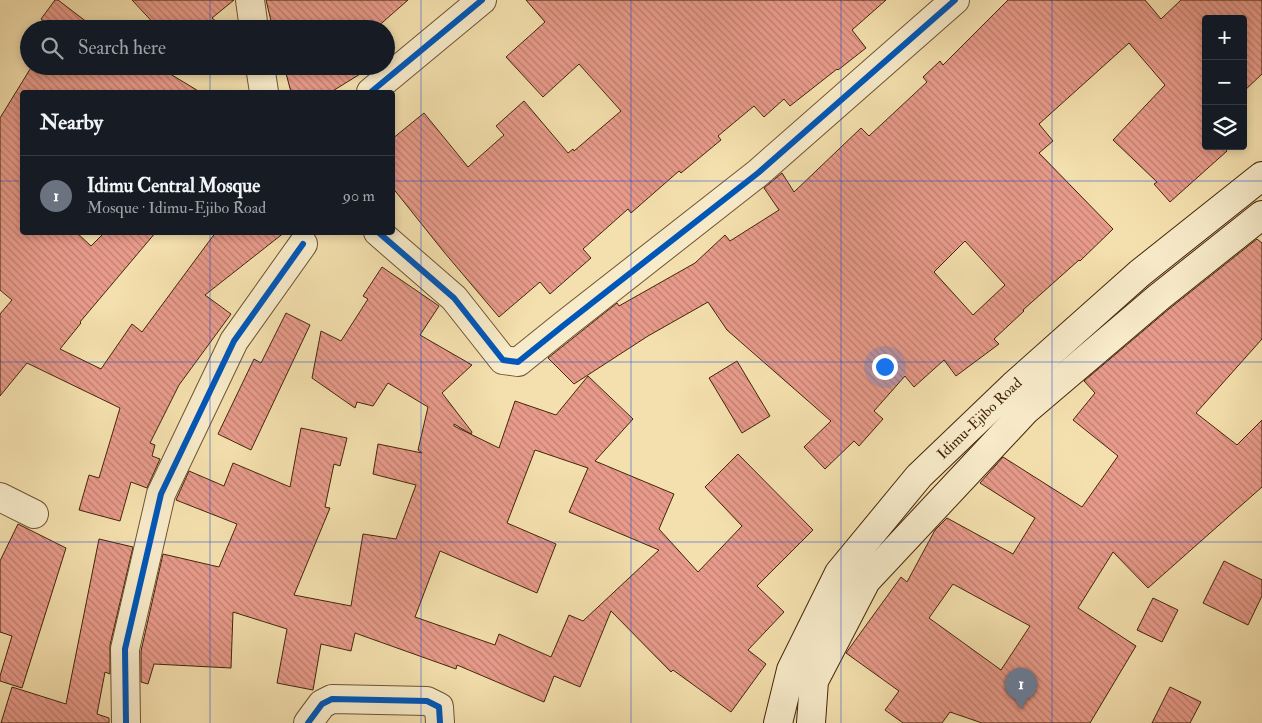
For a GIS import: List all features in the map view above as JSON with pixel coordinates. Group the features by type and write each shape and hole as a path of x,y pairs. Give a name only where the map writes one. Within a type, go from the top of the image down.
{"street":[{"path":"250,0 253,20"},
{"path":"395,72 482,0"},
{"path":"381,235 454,298 503,360 518,362 758,173 955,0"},
{"path":"261,75 264,90"},
{"path":"373,90 392,75"},
{"name":"Idimu-Ejibo Road","path":"778,723 791,670 839,573 919,476 1013,386 1133,280 1262,176"},
{"name":"Idimu-Ejibo Road","path":"811,723 814,681 866,581 1026,410 1159,297 1262,215"},
{"path":"128,722 125,649 161,494 234,341 303,244"},
{"path":"0,497 34,514"},
{"path":"308,723 322,704 332,699 427,701 439,707 440,723"}],"building":[{"path":"55,0 58,0 84,20 42,20 41,19"},
{"path":"132,0 234,0 212,18 214,20 151,20"},
{"path":"266,0 408,0 385,20 271,20"},
{"path":"526,0 886,0 852,30 866,48 790,106 784,99 764,117 754,106 718,136 721,140 681,173 679,171 631,213 628,209 583,249 591,258 550,294 540,282 499,317 395,191 395,137 424,113 468,167 504,135 496,126 524,101 568,153 573,149 574,151 621,111 579,64 543,97 506,57 545,22"},
{"path":"1008,0 1145,0 1161,19 1181,0 1262,0 1262,74 1247,88 1247,15 1202,15 1202,150 1227,151 1170,202 1154,184 1157,182 1113,140 1165,85 1129,43 1039,124 1053,141 1039,153 1113,229 1080,261 1023,310 994,339 999,344 956,376 944,360 914,387 905,376 874,411 883,419 859,446 854,441 825,469 804,447 831,421 727,330 708,302 648,336 574,384 548,358 617,303 619,306 695,263 725,235 730,241 779,210 764,188 782,173 794,192 861,128 869,136 927,82 923,77 940,61 943,65","holes":["965,241 1005,285 973,315 934,272"]},
{"path":"26,75 172,75 197,90 20,90 20,235 79,235 91,246 102,235 153,235 80,322 60,349 101,369 132,324 142,332 214,235 281,235 205,295 231,314 179,385 150,443 155,445 152,456 160,459 147,488 131,482 120,521 79,510 89,475 99,478 120,408 27,363 0,396 0,314 12,300 0,290 0,118"},
{"path":"286,75 359,75 334,90 290,90"},
{"path":"1257,239 1262,243 1262,339 1196,413 1237,445 1262,420 1262,487 1148,588 1113,552 1078,608 1136,646 1090,723 982,723 950,712 942,723 903,723 885,710 899,691 846,653 901,577 907,582 935,530 947,518 1013,554 1035,518 980,483 1003,457 1082,507 1118,456 1073,420 1095,393 1084,381 1169,309","holes":["953,584 1030,626 1001,670 929,618"]},
{"path":"382,267 439,306 420,335 472,365 442,393 472,432 471,434 454,424 454,426 499,448 515,401 556,415 588,376 633,419 595,461 674,494 659,529 698,572 742,526 705,487 738,454 813,530 757,586 784,612 748,650 766,664 731,712 673,670 671,672 611,611 580,687 554,676 544,702 457,665 456,669 355,633 351,651 321,644 313,690 277,683 287,629 233,612 231,668 154,664 148,684 141,682 141,651 163,554 219,567 237,524 176,500 189,471 224,486 233,463 290,487 301,428 347,438 340,466 334,464 325,507 330,508 294,595 351,606 363,534 396,539 416,485 373,474 378,444 422,453 418,450 428,407 388,383 373,406 357,402 355,408 312,378 321,331 341,341 368,299 363,296","holes":["535,450 588,468 569,512 659,550 583,621 569,615 551,657 499,634 495,645 415,617 440,551 537,593 556,544 507,523"]},
{"path":"286,313 310,325 251,450 218,434 254,359 261,363"},
{"path":"737,361 770,416 742,433 709,378"},
{"path":"18,524 66,548 22,688 0,681 12,636 0,632 0,561"},
{"path":"99,539 133,547 110,645 110,674 105,672 97,714 109,718 109,723 1,723 12,687 66,704"},
{"path":"1224,561 1262,580 1262,596 1248,625 1203,603"},
{"path":"1153,598 1178,610 1162,642 1137,630"},
{"path":"1170,687 1201,702 1190,723 1152,723"}],"cycle path":[{"path":"395,72 482,0"},
{"path":"381,235 454,298 503,360 518,362 758,173 955,0"},
{"path":"373,90 392,75"},
{"path":"126,723 125,649 161,494 234,341 303,244"},
{"path":"308,723 322,704 332,699 427,701 439,707 440,723"}],"place":[{"name":"Idimu Central Mosque","path":"1021,709"}]}
